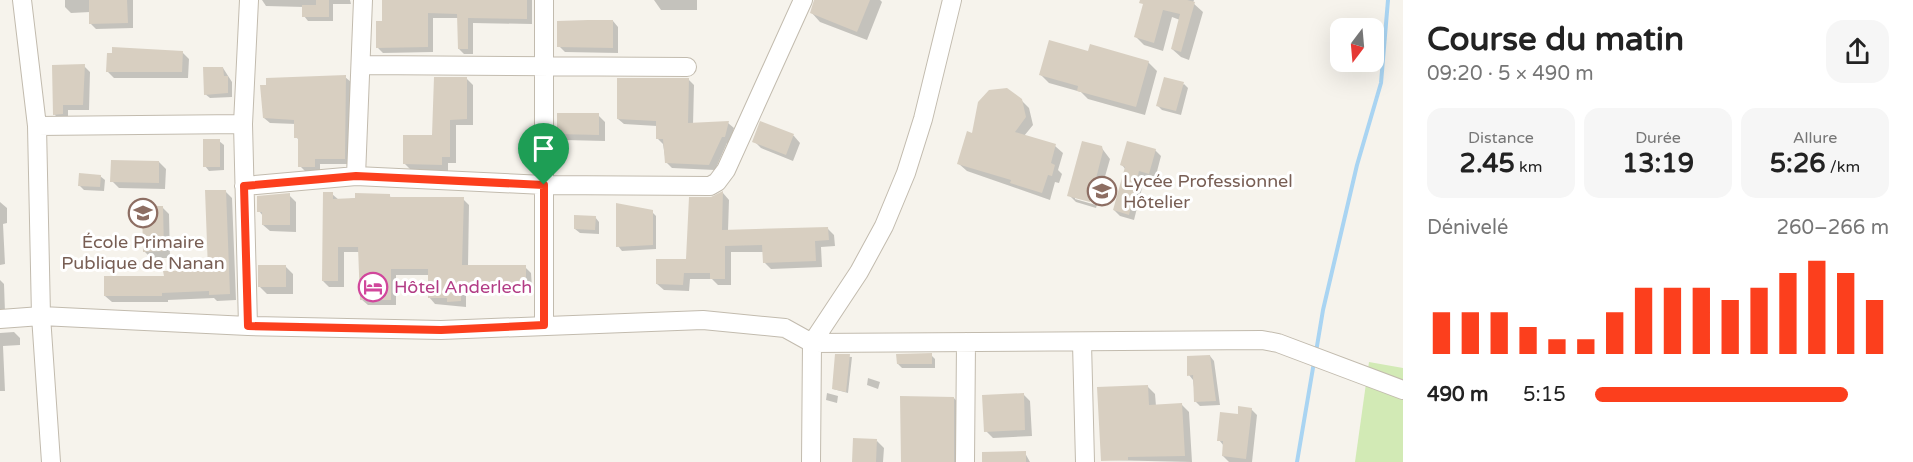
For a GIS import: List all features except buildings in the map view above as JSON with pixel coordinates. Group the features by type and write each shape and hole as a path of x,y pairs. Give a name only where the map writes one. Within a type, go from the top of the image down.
{"street":[{"path":"22,0 37,126 40,316 51,462"},
{"path":"248,326 243,124 249,0"},
{"path":"356,176 363,0"},
{"path":"544,0 544,325"},
{"path":"244,186 356,176 544,185 710,186 717,182 726,170 803,0"},
{"path":"811,462 812,343 859,272 884,226 906,172 923,119 952,0"},
{"path":"362,65 687,67"},
{"path":"37,126 243,124"},
{"path":"0,319 40,316 248,326 441,330 703,320 785,328 812,343 1262,340 1278,343 1403,390"},
{"path":"965,462 966,342"},
{"path":"1082,343 1085,462"}],"green space":[{"path":"1369,362 1403,368 1403,462 1355,462"}],"waterway":[{"path":"1316,352 1323,310 1357,165 1381,83 1388,0"},
{"path":"1297,462 1314,362"}],"place":[{"name":"Lycée Professionnel Hôtelier","path":"1102,191"},
{"name":"École Primaire Publique de Nanan","path":"143,213"},
{"name":"Hôtel Anderlech","path":"373,287"}],"route":[{"path":"356,176 544,185 544,325 441,330 248,326 244,186 356,176"}]}
